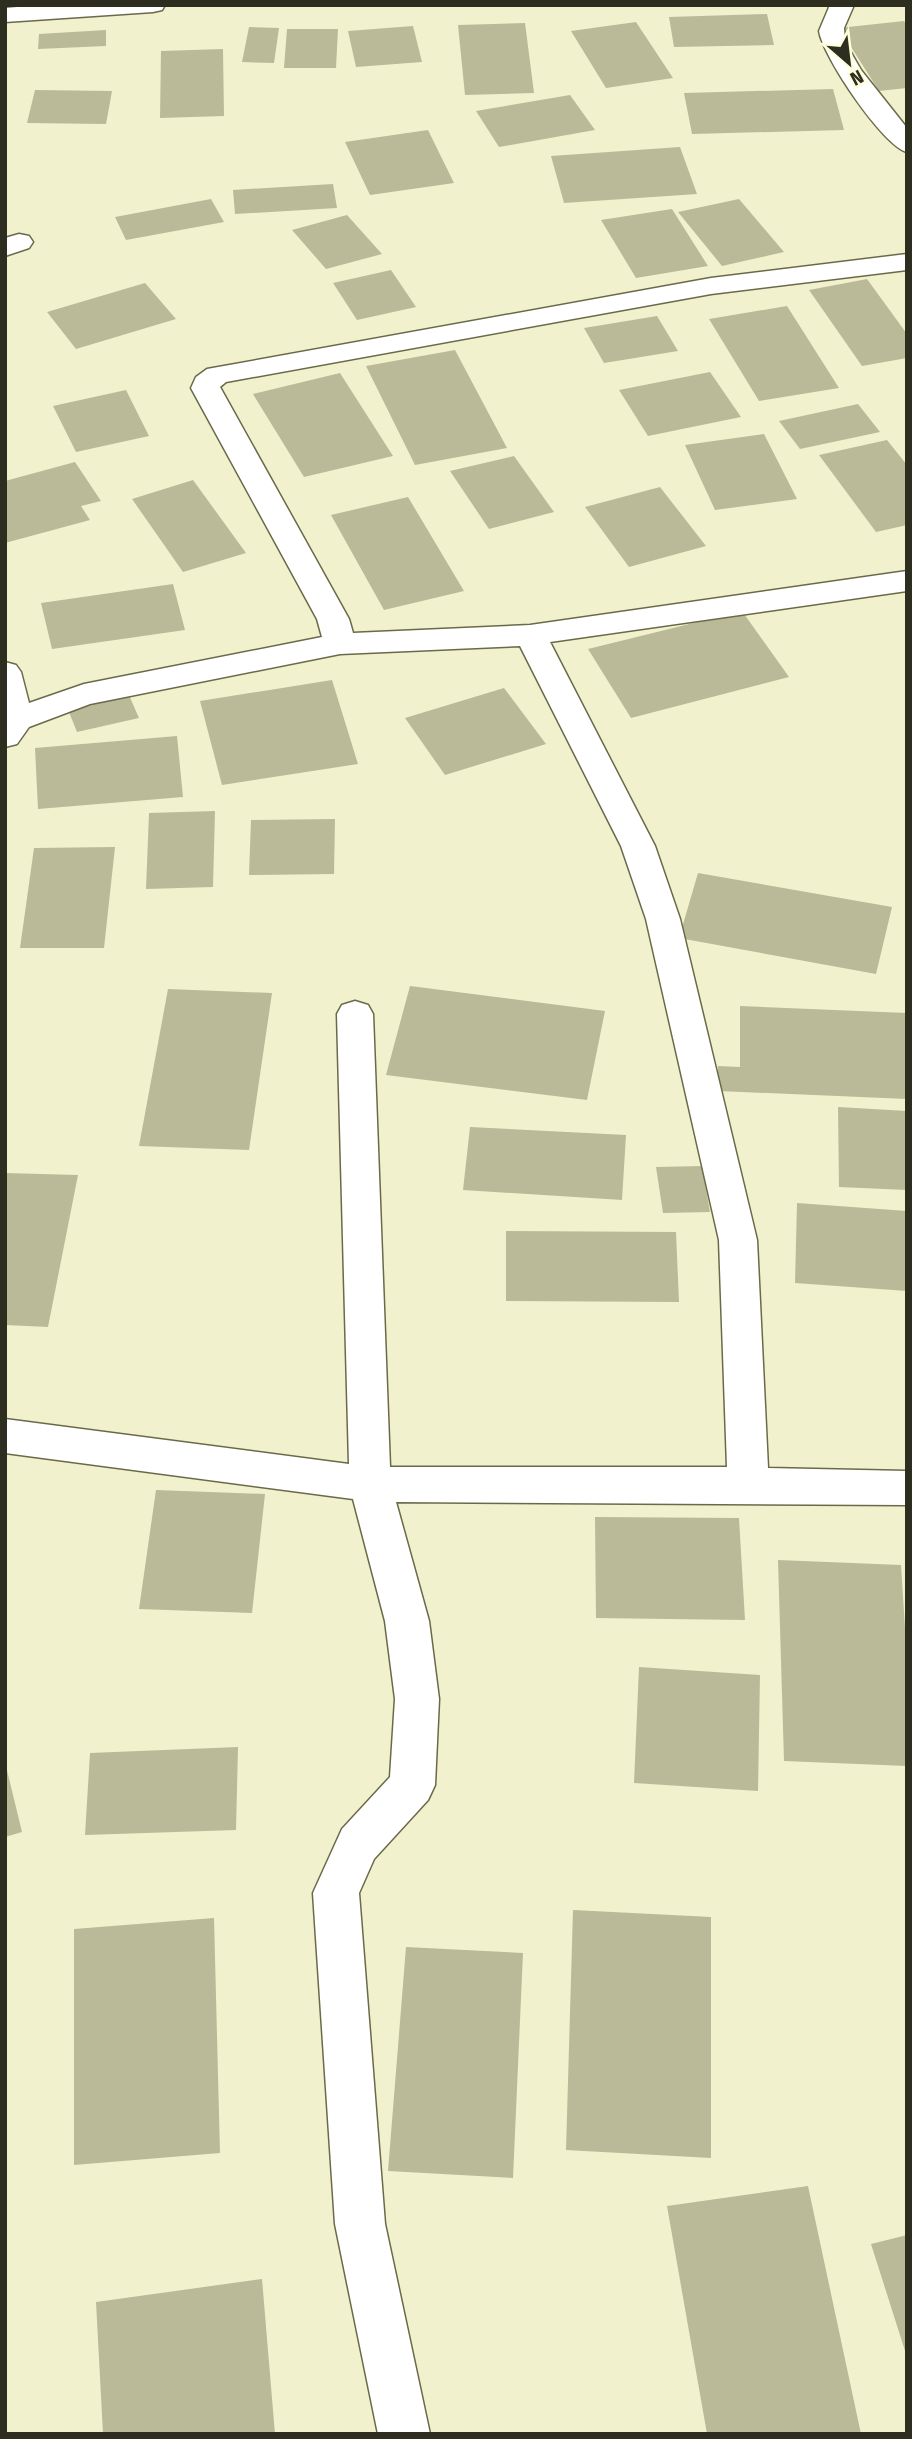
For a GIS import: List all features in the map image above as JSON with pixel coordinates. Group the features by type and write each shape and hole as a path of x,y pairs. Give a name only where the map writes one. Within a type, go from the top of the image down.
{"street":[{"path":"5,15 153,5"},
{"path":"842,5 831,32 836,51 874,106 907,144"},
{"path":"874,106 907,103"},
{"path":"340,644 333,619 205,388 206,383 217,374 711,286 907,262"},
{"path":"5,672 11,727 84,695 340,644 530,635 907,581"},
{"path":"530,635 638,846 663,919 738,1240 748,1485"},
{"path":"355,1014 370,1484 407,1622 417,1699 412,1784 358,1844 336,1893 360,2224 404,2434"},
{"path":"5,1436 46,1444 370,1484 907,1488"}],"building":[{"path":"767,14 774,45 674,47 669,17"},
{"path":"904,21 907,25 907,88 879,91 839,28"},
{"path":"636,22 673,78 606,88 571,31"},
{"path":"525,23 534,93 465,95 458,25"},
{"path":"413,26 422,62 356,67 348,31"},
{"path":"249,27 279,28 274,63 242,62"},
{"path":"287,29 338,29 336,68 284,68"},
{"path":"106,30 106,46 38,49 39,34"},
{"path":"223,49 224,116 160,118 161,51"},
{"path":"833,89 844,130 692,134 684,93"},
{"path":"35,90 112,91 106,124 27,123"},
{"path":"570,95 595,130 499,147 476,111"},
{"path":"428,130 454,183 370,195 345,142"},
{"path":"680,147 697,194 564,203 551,156"},
{"path":"333,184 337,208 235,214 233,190"},
{"path":"211,199 224,222 126,240 115,217"},
{"path":"739,199 784,252 722,266 678,212"},
{"path":"672,209 708,266 636,278 601,220"},
{"path":"347,215 382,254 326,269 292,230"},
{"path":"391,270 416,307 357,320 333,283"},
{"path":"867,279 907,334 907,358 862,366 809,290"},
{"path":"145,283 176,319 76,349 47,312"},
{"path":"787,306 839,388 759,401 709,319"},
{"path":"657,316 678,351 604,363 584,328"},
{"path":"455,350 507,448 415,465 366,366"},
{"path":"710,372 741,417 648,436 619,390"},
{"path":"340,373 393,456 304,477 253,394"},
{"path":"126,390 149,436 76,452 53,406"},
{"path":"858,404 880,432 800,449 779,421"},
{"path":"764,434 797,499 715,510 685,445"},
{"path":"887,440 907,465 907,525 876,532 819,455"},
{"path":"514,456 554,512 489,529 450,471"},
{"path":"75,462 101,501 81,506 90,520 5,543 5,481"},
{"path":"193,480 246,553 183,572 132,499"},
{"path":"660,487 706,546 629,567 585,507"},
{"path":"408,497 464,591 384,610 331,515"},
{"path":"173,584 185,630 52,649 41,603"},
{"path":"742,611 789,677 631,718 588,649"},
{"path":"332,680 358,764 222,785 200,701"},
{"path":"504,688 546,744 445,775 405,718"},
{"path":"128,693 139,718 77,732 67,707"},
{"path":"177,736 183,797 38,809 35,748"},
{"path":"215,811 213,887 146,889 149,813"},
{"path":"335,819 334,874 249,875 251,820"},
{"path":"115,847 104,948 20,948 34,848"},
{"path":"698,873 892,907 876,974 679,938"},
{"path":"410,986 605,1011 587,1100 386,1075"},
{"path":"168,989 272,993 249,1150 139,1146"},
{"path":"740,1006 907,1013 907,1099 718,1091 718,1066 740,1067"},
{"path":"838,1107 907,1111 907,1190 839,1187"},
{"path":"470,1127 626,1135 622,1200 463,1190"},
{"path":"702,1166 710,1212 663,1213 656,1167"},
{"path":"5,1173 78,1175 48,1327 5,1325"},
{"path":"797,1203 907,1211 907,1291 795,1283"},
{"path":"506,1231 676,1232 679,1302 506,1301"},
{"path":"156,1490 265,1494 252,1613 139,1609"},
{"path":"595,1517 739,1518 745,1620 596,1618"},
{"path":"778,1560 901,1565 907,1659 907,1766 784,1761"},
{"path":"639,1667 760,1675 758,1791 634,1783"},
{"path":"238,1747 236,1830 85,1835 90,1753"},
{"path":"5,1762 22,1832 5,1837"},
{"path":"573,1910 711,1917 711,2158 566,2150"},
{"path":"214,1918 220,2153 74,2165 74,1929"},
{"path":"406,1947 523,1953 513,2178 388,2171"},
{"path":"808,2186 861,2434 707,2434 667,2206"},
{"path":"907,2235 907,2353 906,2354 871,2244"},
{"path":"262,2279 275,2434 103,2434 96,2302"}]}
